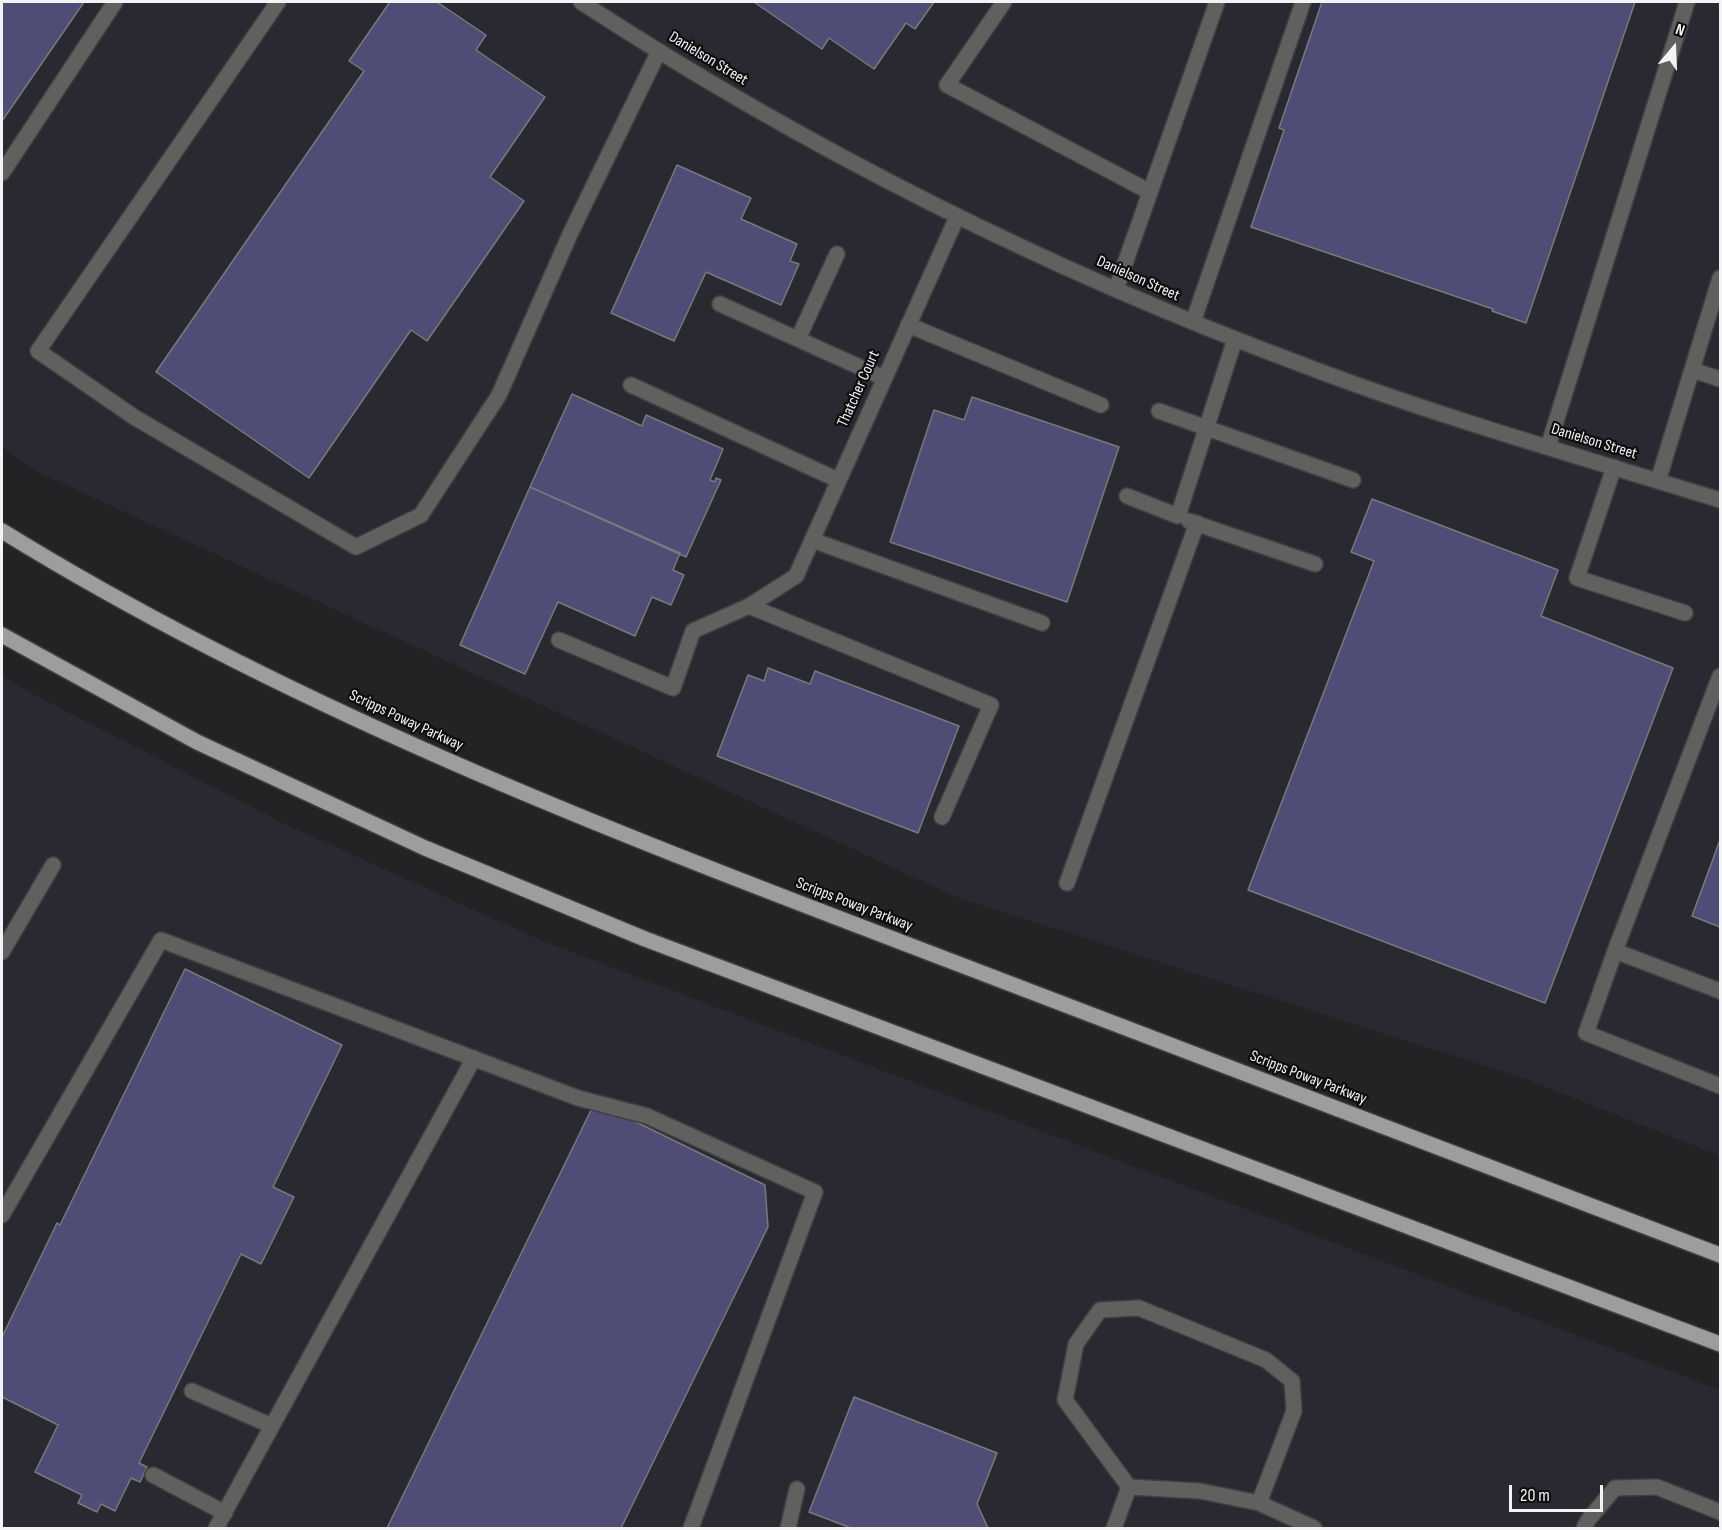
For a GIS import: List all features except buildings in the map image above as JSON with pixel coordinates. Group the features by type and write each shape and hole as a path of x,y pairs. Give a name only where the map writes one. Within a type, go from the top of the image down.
{"main road":[{"name":"Scripps Poway Parkway","path":"2,531 48,559 236,662 480,774 688,861 1720,1255"},
{"path":"2,635 197,742 425,848 634,934 1720,1344"}],"street":[{"path":"2,173 115,2"},
{"path":"278,2 38,351 134,417 356,547 421,514 499,395 571,232 659,51"},
{"name":"Danielson Street","path":"581,2 764,114 860,167 957,217 1116,289 1304,366 1423,407 1720,500"},
{"path":"1004,2 947,85 1150,192"},
{"path":"1116,289 1217,2"},
{"path":"1193,322 1303,2"},
{"path":"1548,447 1687,2"},
{"name":"Thatcher Court","path":"749,606 796,576 957,217"},
{"path":"798,339 837,254"},
{"path":"1658,481 1720,278"},
{"path":"720,304 884,378"},
{"path":"908,325 1101,405"},
{"path":"1178,516 1235,339"},
{"path":"1692,370 1720,378"},
{"path":"631,385 838,480"},
{"path":"1159,411 1353,480"},
{"path":"1614,467 1577,578 1685,613"},
{"path":"1127,496 1315,564"},
{"path":"1066,883 1197,523"},
{"path":"812,540 1042,623"},
{"path":"559,640 673,688 693,631 749,606 991,705 942,817"},
{"path":"1720,676 1615,951 1586,1034 1720,1086"},
{"path":"2,952 53,865"},
{"path":"2,1215 161,940 578,1098 647,1116 815,1192 691,1528"},
{"path":"1615,951 1720,991"},
{"path":"216,1528 474,1058"},
{"path":"1129,1487 1065,1400 1076,1344 1100,1310 1139,1308 1266,1360 1292,1381 1294,1411 1259,1503"},
{"path":"192,1391 272,1426"},
{"path":"153,1475 225,1513"},
{"path":"1584,1528 1588,1520 1616,1488 1657,1486 1720,1512"},
{"path":"1129,1487 1200,1491 1259,1503 1314,1528"},
{"path":"1114,1528 1129,1487"},
{"path":"788,1528 797,1489"}],"shaded area":[{"path":"2,2 1720,2 1720,1156 1526,1079 959,898 38,472 2,447"},
{"path":"2,675 38,697 287,825 540,940 1720,1390 1720,1528 2,1528"}]}
